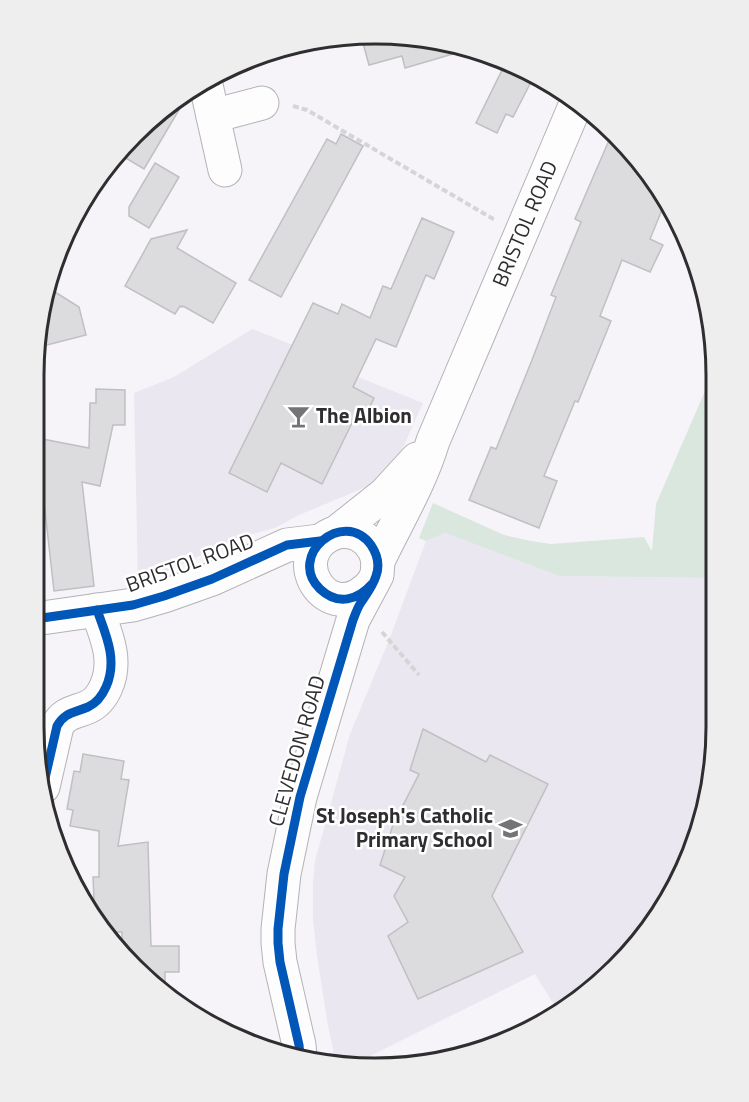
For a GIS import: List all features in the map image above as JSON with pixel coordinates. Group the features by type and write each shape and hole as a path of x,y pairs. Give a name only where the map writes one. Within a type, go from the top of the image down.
{"main road":[{"path":"207,89 225,170"},
{"path":"213,116 262,103"},
{"name":"BRISTOL ROAD","path":"375,572 424,468 433,441 573,110"},
{"path":"328,537 346,531 357,534 368,541 375,550 375,572 364,593 345,600 325,594 316,585 311,575 312,554 328,537 385,494 433,441"},
{"name":"BRISTOL ROAD","path":"44,619 133,605 212,579 287,545 328,537"},
{"name":"CLEVEDON ROAD","path":"299,1049 278,943 284,874 300,797 352,620 375,572"},
{"path":"325,594 333,625 338,669"},
{"path":"46,773 60,721 65,715 95,703 103,693 110,677 112,670 110,648 97,610"}],"path":[{"path":"262,103 307,110 520,235"},
{"path":"389,640 419,675"}],"shaded area":[{"path":"252,329 293,345 358,377 423,403 394,468 373,484 297,516 275,528 235,539 138,585 134,393 174,377"},
{"path":"706,389 706,578 559,576 445,533 426,541 419,538 433,503 504,535 531,541 551,544 644,537 652,551 656,504"},
{"name":"St Joseph's Catholic Primary School","path":"445,533 559,576 706,578 706,728 703,771 688,834 661,893 637,929 609,962 576,990 554,1005 535,974 366,1058 334,1056 313,919 315,861 350,734 389,640 426,541"}],"building":[{"path":"363,44 418,46 454,54 405,68 402,56 369,65"},
{"path":"502,70 530,83 513,117 506,114 497,133 476,123"},
{"path":"181,106 144,169 125,157 140,140"},
{"path":"341,134 363,146 281,297 249,280 327,139 336,144"},
{"path":"609,140 637,173 662,210 650,239 663,245 650,272 622,260 600,316 611,321 578,402 575,401 544,476 557,481 539,528 469,500 491,447 496,449 556,297 551,295 581,222 575,219"},
{"path":"155,163 179,177 149,228 129,216 129,207"},
{"path":"422,218 454,232 434,279 426,275 396,347 376,339 353,387 374,398 363,421 355,417 322,484 281,463 267,492 229,473 313,303 338,314 342,304 370,318 383,286 391,289"},
{"path":"187,230 177,248 236,283 213,323 183,306 180,306 175,314 125,286 151,239"},
{"path":"54,292 79,307 86,335 45,346"},
{"path":"96,389 125,390 125,425 113,425 100,486 82,482 94,586 54,591 44,502 44,439 89,448 90,403 96,403"},
{"path":"423,729 486,762 490,755 548,784 492,896 523,952 418,999 388,936 408,922 394,896 405,877 380,865 393,825 419,774 410,770"},
{"path":"83,754 124,761 121,779 129,780 118,846 148,842 151,946 179,946 179,972 165,972 165,983 140,962 122,941 122,932 114,932 94,903 93,877 99,877 99,831 70,826 73,810 67,809 74,771 80,772"}],"cycle path":[{"path":"299,1049 278,943 284,874 300,797 353,620 373,583 378,568 371,545 360,535 347,531 323,540 314,551 310,563 311,576 320,589 334,598 354,597 372,584"},
{"path":"44,618 133,605 212,579 287,545 320,541"},
{"path":"46,773 60,721 67,715 97,701 109,677 111,657 97,610"}],"place":[{"name":"The Albion","path":"298,416"},
{"name":"St Joseph's Catholic Primary School","path":"511,828"}]}
